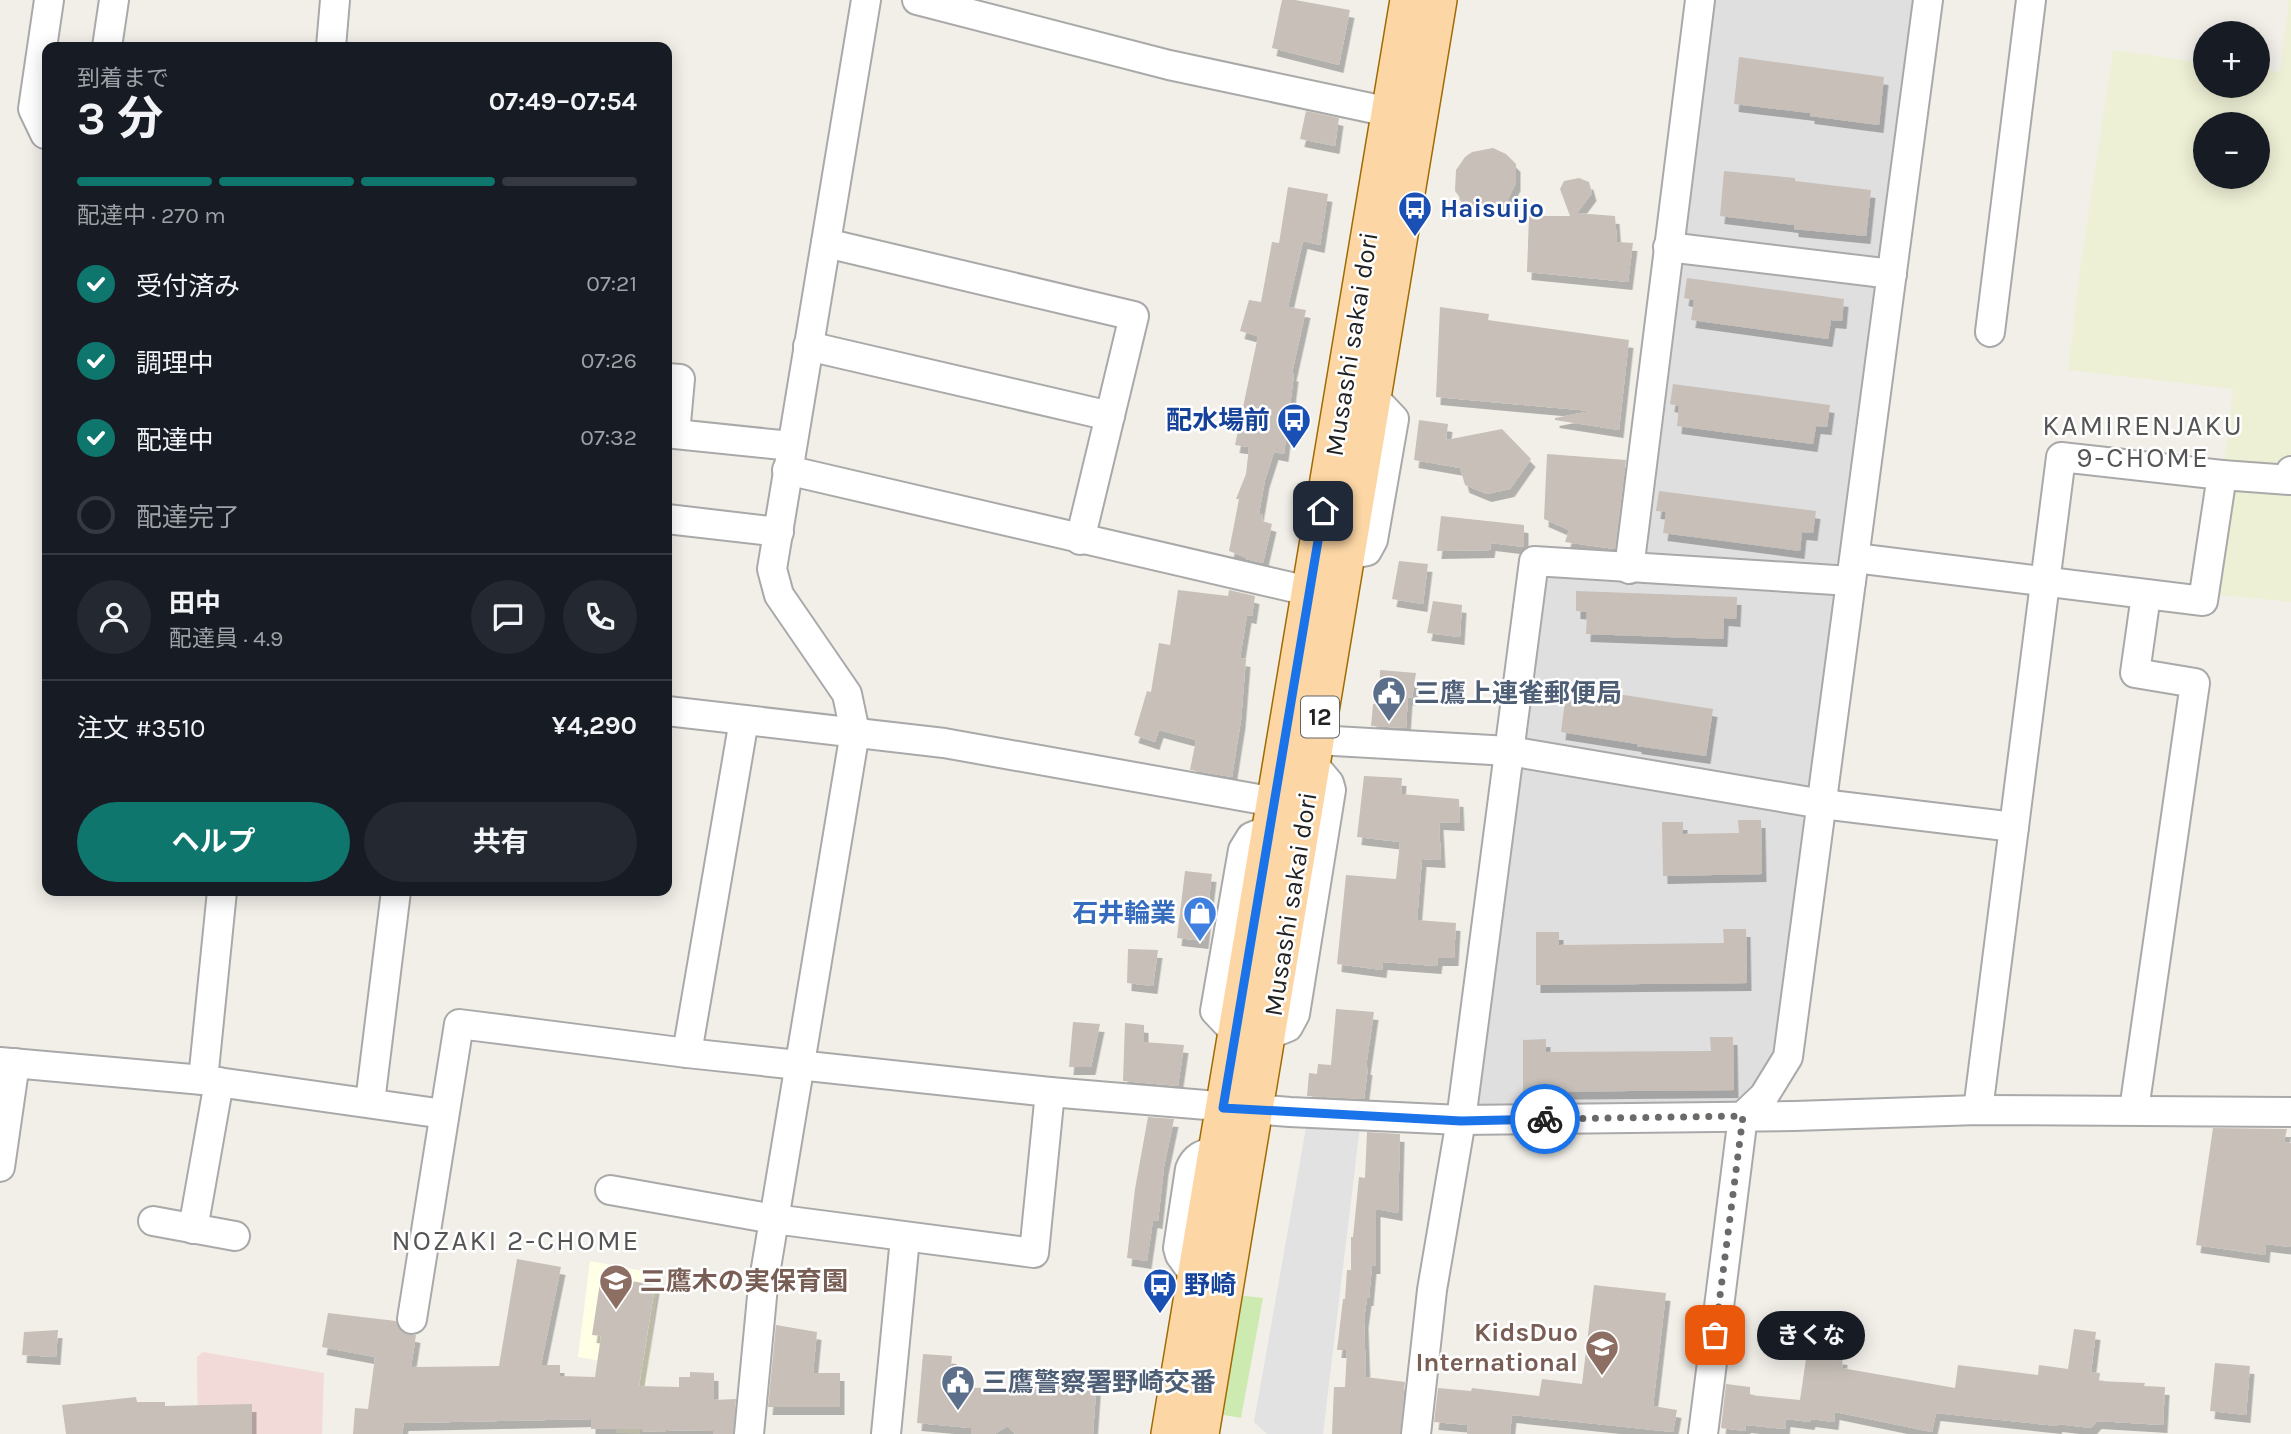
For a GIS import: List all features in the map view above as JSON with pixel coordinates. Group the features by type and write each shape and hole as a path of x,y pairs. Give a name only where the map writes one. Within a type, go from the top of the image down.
{"main road":[{"name":"Musashi sakai dori","path":"1252,1034 1272,816 1325,594 1347,555 1404,212 1408,0"},
{"name":"Musashi sakai dori","path":"1201,1434 1239,1109 1252,1034 1315,752 1325,594 1362,275 1404,115 1439,0"},
{"path":"1362,275 1382,242 1390,204 1395,201 1400,203 1404,212"},
{"name":"Musashi sakai dori","path":"1169,1434 1217,1150 1239,1109"}],"street":[{"path":"43,42 50,0"},
{"path":"108,42 114,0"},
{"path":"331,42 335,0"},
{"path":"749,1434 763,1286 855,732 847,694 779,596 772,569 866,0"},
{"path":"917,0 1168,65 1404,115"},
{"path":"1629,569 1700,0"},
{"path":"1703,1434 1743,1116 1764,1096 1788,1056 1928,0"},
{"path":"1990,332 2031,0"},
{"path":"42,51 33,109 42,128"},
{"path":"826,243 1134,316 1080,540"},
{"path":"1668,247 1892,274"},
{"path":"808,346 1110,416"},
{"path":"672,378 680,379 675,434 789,458 1080,540 1325,594"},
{"path":"1978,1110 2061,457 2290,480 2291,471"},
{"path":"1416,1434 1433,1290 1461,1121 1534,561 1629,569 1853,569 2045,582 2203,601 2222,475"},
{"path":"672,520 779,531"},
{"path":"2134,1110 2195,683 2134,673 2146,595"},
{"path":"672,712 944,743 1272,816"},
{"path":"687,1053 744,720"},
{"path":"1315,752 1509,751 1822,804 2014,827"},
{"path":"193,1229 211,1081 222,896"},
{"path":"370,1102 395,896"},
{"path":"412,1319 459,1024 687,1053 1050,1092 1239,1109 1461,1121 1978,1110 2291,1112"},
{"path":"0,1167 7,1062 211,1081 444,1114"},
{"path":"610,1190 774,1219 1034,1253 1050,1092"},
{"path":"1764,1096 1794,1116"},
{"path":"153,1221 235,1236"},
{"path":"886,1434 905,1238"}],"shaded area":[{"path":"1711,0 1915,0 1777,1052 1761,1084 1728,1107 1471,1110 1547,552 1639,562"},
{"path":"2291,0 2291,602 2209,594 2233,389 2068,370 2080,269 2113,50 2193,61 2193,98 2270,98 2270,71 2280,72"},
{"path":"1307,1122 1360,1126 1323,1434 1267,1434 1254,1422"},
{"path":"590,1261 660,1274 640,1434 616,1433 623,1365 578,1357"},
{"path":"203,1352 324,1373 322,1434 198,1434 197,1357"}],"green space":[{"path":"1238,1295 1263,1298 1241,1418 1218,1414"}],"building":[{"path":"1282,0 1350,10 1339,65 1272,48"},
{"path":"1739,57 1884,77 1879,125 1734,104"},
{"path":"1306,111 1339,118 1335,146 1300,139"},
{"path":"1493,148 1506,154 1516,164 1516,183 1507,201 1484,208 1464,203 1455,191 1456,170 1472,152"},
{"path":"1724,171 1795,178 1795,181 1871,190 1866,236 1794,229 1794,225 1720,216"},
{"path":"1579,178 1589,182 1592,193 1577,213 1615,216 1617,242 1633,243 1628,282 1527,272 1529,216 1570,216 1560,189 1564,181"},
{"path":"1288,187 1328,194 1320,245 1303,241 1288,307 1306,310 1292,373 1284,454 1274,452 1265,480 1259,514 1263,515 1262,521 1272,524 1263,563 1229,551 1239,499 1236,499 1246,474 1249,447 1235,445 1258,336 1240,331 1249,300 1261,302 1272,242 1279,243"},
{"path":"1687,278 1844,299 1842,321 1831,320 1828,339 1691,320 1694,300 1684,298"},
{"path":"1440,307 1489,314 1488,320 1629,340 1619,430 1555,420 1591,411 1436,397"},
{"path":"1673,384 1830,405 1827,427 1816,426 1813,444 1677,426 1679,406 1670,404"},
{"path":"1419,420 1448,424 1446,440 1502,429 1531,459 1510,489 1487,494 1465,485 1460,468 1414,460"},
{"path":"1547,454 1626,460 1615,549 1565,542 1569,530 1544,519"},
{"path":"1659,491 1816,511 1813,533 1802,532 1800,551 1663,533 1666,512 1656,511"},
{"path":"1441,516 1524,525 1524,547 1491,543 1490,550 1437,551"},
{"path":"1399,561 1428,564 1423,604 1392,599"},
{"path":"1178,590 1228,596 1229,590 1255,596 1252,616 1247,615 1240,658 1246,659 1241,720 1232,777 1190,770 1196,740 1159,730 1155,742 1134,735 1147,691 1151,692 1159,643 1170,645"},
{"path":"1576,591 1737,597 1736,619 1724,618 1723,639 1586,634 1587,612 1576,611"},
{"path":"1433,601 1462,605 1460,637 1427,633"},
{"path":"1380,670 1416,673 1412,698 1408,697 1406,728 1371,726 1373,704 1379,704"},
{"path":"1567,686 1713,709 1706,756 1561,732"},
{"path":"1364,776 1402,778 1401,794 1459,799 1460,823 1439,822 1441,860 1422,859 1417,920 1456,923 1454,958 1438,958 1437,966 1383,962 1382,970 1337,964 1346,875 1396,879 1400,842 1357,837"},
{"path":"1738,820 1761,820 1762,874 1663,876 1662,822 1683,822 1683,834 1739,833"},
{"path":"1185,871 1212,874 1204,941 1177,938"},
{"path":"1723,929 1746,929 1747,983 1536,985 1536,932 1559,932 1559,945 1724,943"},
{"path":"1128,949 1158,950 1153,986 1127,983"},
{"path":"1336,1009 1374,1012 1364,1099 1307,1096 1309,1073 1317,1074 1318,1064 1331,1065"},
{"path":"1073,1022 1100,1024 1091,1067 1069,1067"},
{"path":"1125,1023 1144,1025 1144,1042 1184,1045 1178,1086 1123,1081"},
{"path":"1710,1037 1733,1037 1734,1090 1523,1092 1523,1040 1546,1039 1546,1052 1711,1051"},
{"path":"1148,1117 1174,1119 1164,1167 1158,1221 1153,1220 1147,1261 1127,1258 1135,1189"},
{"path":"2213,1128 2287,1129 2284,1142 2291,1143 2291,1247 2266,1244 2265,1255 2196,1245"},
{"path":"1367,1132 1400,1134 1398,1213 1376,1209 1376,1266 1372,1266 1364,1320 1366,1377 1405,1382 1400,1434 1332,1434 1334,1387 1345,1387 1347,1350 1337,1350 1347,1270 1351,1270 1351,1237 1359,1177 1365,1178"},
{"path":"517,1259 561,1267 541,1365 560,1365 560,1376 595,1377 601,1336 592,1335 601,1276 655,1285 639,1386 679,1387 679,1377 690,1377 690,1372 714,1373 714,1400 736,1399 733,1434 713,1434 713,1431 591,1429 591,1419 404,1423 402,1434 353,1434 355,1408 368,1409 375,1357 322,1347 328,1313 396,1321 402,1332 416,1335 411,1367 499,1366"},
{"path":"1594,1285 1666,1293 1653,1406 1677,1410 1673,1432 1512,1415 1510,1434 1467,1434 1468,1425 1434,1422 1438,1388 1471,1391 1472,1388 1539,1396 1542,1379 1582,1384"},
{"path":"776,1325 817,1332 813,1373 840,1373 840,1407 768,1407"},
{"path":"2074,1329 2096,1332 2091,1372 2100,1373 2099,1381 2145,1383 2144,1386 2165,1387 2163,1425 2097,1421 2091,1428 1936,1413 1932,1432 1835,1412 1834,1422 1786,1419 1785,1429 1746,1425 1745,1431 1721,1428 1726,1384 1750,1387 1750,1395 1800,1400 1807,1352 1843,1357 1842,1368 1955,1388 1958,1365 2038,1375 2039,1365 2068,1369"},
{"path":"58,1330 56,1357 22,1355 24,1332"},
{"path":"923,1354 952,1356 950,1377 968,1379 967,1388 1040,1387 1042,1369 1097,1377 1093,1434 1015,1434 1008,1426 994,1434 971,1434 971,1428 917,1423"},
{"path":"2215,1363 2250,1366 2246,1415 2210,1411"},
{"path":"136,1397 137,1402 165,1402 165,1406 252,1404 252,1434 66,1434 62,1405"}],"way so far":[{"path":"1545,1119 1743,1116 1715,1335"}],"place":[{"name":"Haisuijo","path":"1415,238"},
{"name":"配水場前","path":"1294,450"},
{"name":"三鷹上連雀郵便局","path":"1389,723"},
{"name":"石井輪業","path":"1200,943"},
{"name":"三鷹木の実保育園","path":"616,1311"},
{"name":"野崎","path":"1160,1315"},
{"name":"きくな","path":"1715,1335"},
{"name":"KidsDuo International","path":"1602,1377"},
{"name":"三鷹警察署野崎交番","path":"958,1412"}],"district":[{"name":"KAMIRENJAKU 9-CHOME","path":"2143,441"},
{"name":"NOZAKI 2-CHOME","path":"516,1240"}],"route":[{"path":"1323,511 1223,1108 1461,1121 1545,1119"}]}
